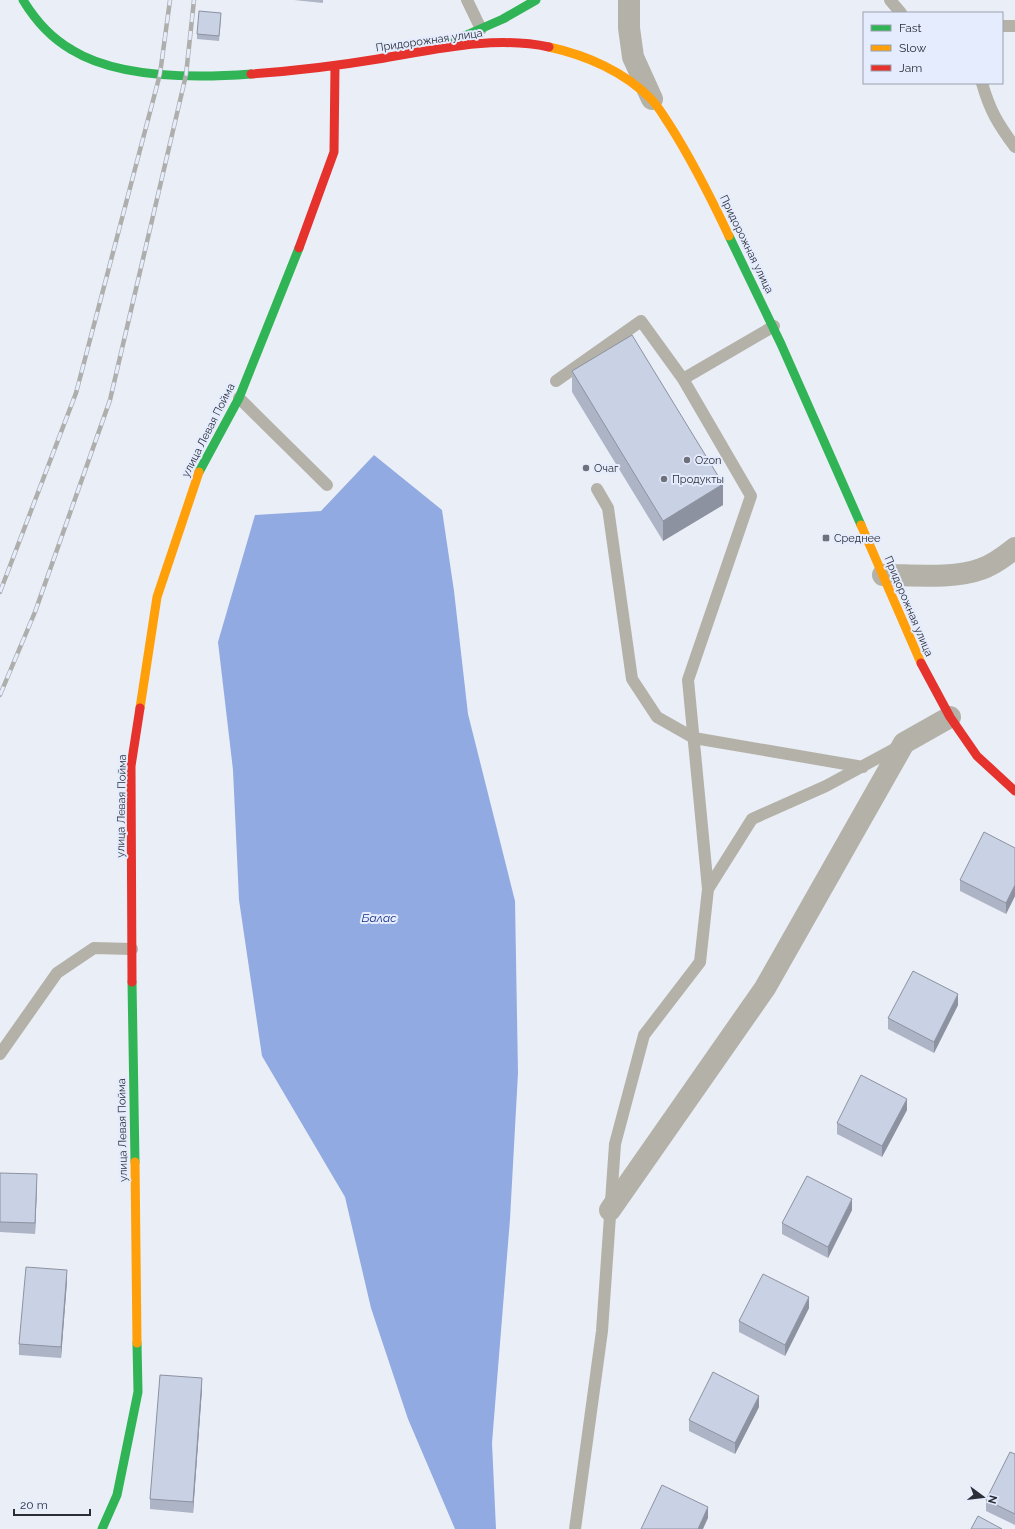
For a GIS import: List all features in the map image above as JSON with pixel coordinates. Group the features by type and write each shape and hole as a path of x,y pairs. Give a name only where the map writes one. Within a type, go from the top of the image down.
{"street":[{"name":"Придорожная улица","path":"23,0 48,33 75,52 107,65 142,72 227,76 335,66 474,44 507,43 544,46 582,56 619,74 652,99 683,144 774,326 923,667 950,717 977,756 1015,791"},
{"path":"424,52 481,29 536,0"},
{"path":"629,0 629,28 633,56 652,99"},
{"name":"улица Левая Пойма","path":"102,1529 117,1496 138,1392 132,949 132,766 157,597 197,476 239,398 305,232 334,152 335,66"},
{"path":"883,575 963,574 981,569 1002,558 1015,548"},
{"path":"610,1210 766,988 904,743 950,717"}],"lane":[{"path":"466,0 481,29"},
{"path":"890,0 900,12"},
{"path":"1003,26 1015,26"},
{"path":"982,84 988,104 1000,126 1015,147"},
{"path":"556,381 641,321 683,379 751,496 688,680 708,889 700,962 644,1035 615,1144 602,1331 575,1529"},
{"path":"683,379 774,326"},
{"path":"239,398 327,485"},
{"path":"597,489 608,508 632,679 657,716 694,738 863,766"},
{"path":"708,889 752,818 826,786 904,743"},
{"path":"0,1054 57,973 94,948 132,949"}],"water":[{"name":"Балас","path":"374,455 442,510 454,591 468,714 515,901 518,1073 510,1219 492,1443 496,1529 455,1529 408,1419 371,1308 345,1197 262,1056 239,900 233,770 218,642 255,515 321,511"}],"building":[{"path":"199,11 221,13 219,36 197,34"},
{"path":"632,335 723,484 663,521 572,371"},
{"path":"984,832 1015,848 1015,885 1006,903 960,880"},
{"path":"913,971 958,994 934,1042 888,1018"},
{"path":"861,1075 907,1099 882,1146 837,1123"},
{"path":"0,1173 37,1174 35,1223 0,1222"},
{"path":"807,1176 852,1199 828,1247 782,1223"},
{"path":"26,1267 67,1270 61,1347 19,1344"},
{"path":"763,1274 809,1297 785,1345 739,1321"},
{"path":"713,1372 759,1396 735,1443 689,1420"},
{"path":"160,1375 202,1378 193,1502 150,1499"},
{"path":"1010,1452 1015,1454 1015,1514 986,1500"},
{"path":"662,1485 708,1507 698,1529 641,1529"},
{"path":"978,1516 1002,1529 971,1529"}],"railway":[{"path":"0,592 76,393 160,74 170,0"},
{"path":"0,695 35,612 110,400 186,75 194,0"}],"traffic: fast":[{"path":"23,0 38,21 57,40 91,60 112,67 183,76 251,74"},
{"path":"455,40 503,19 536,0"},
{"path":"729,236 781,344 861,525"},
{"path":"199,472 239,398 299,248"},
{"path":"132,982 135,1162"},
{"path":"102,1529 117,1495 138,1392 137,1343"}],"traffic: slow":[{"path":"549,47 563,50 604,66 641,89 651,99 663,114 686,151 729,236"},
{"path":"140,708 157,597 199,472"},
{"path":"861,525 921,663"},
{"path":"135,1162 137,1343"}],"traffic: jam":[{"path":"251,74 331,66 442,48 485,43 528,44 549,47"},
{"path":"299,248 334,152 335,66"},
{"path":"921,663 950,717 977,756 1015,791"},
{"path":"132,982 131,766 140,708"}],"place":[{"name":"Ozon","path":"687,460"},
{"name":"Очаг","path":"586,468"},
{"name":"Продукты","path":"664,479"},
{"name":"Среднее","path":"826,538"}]}
